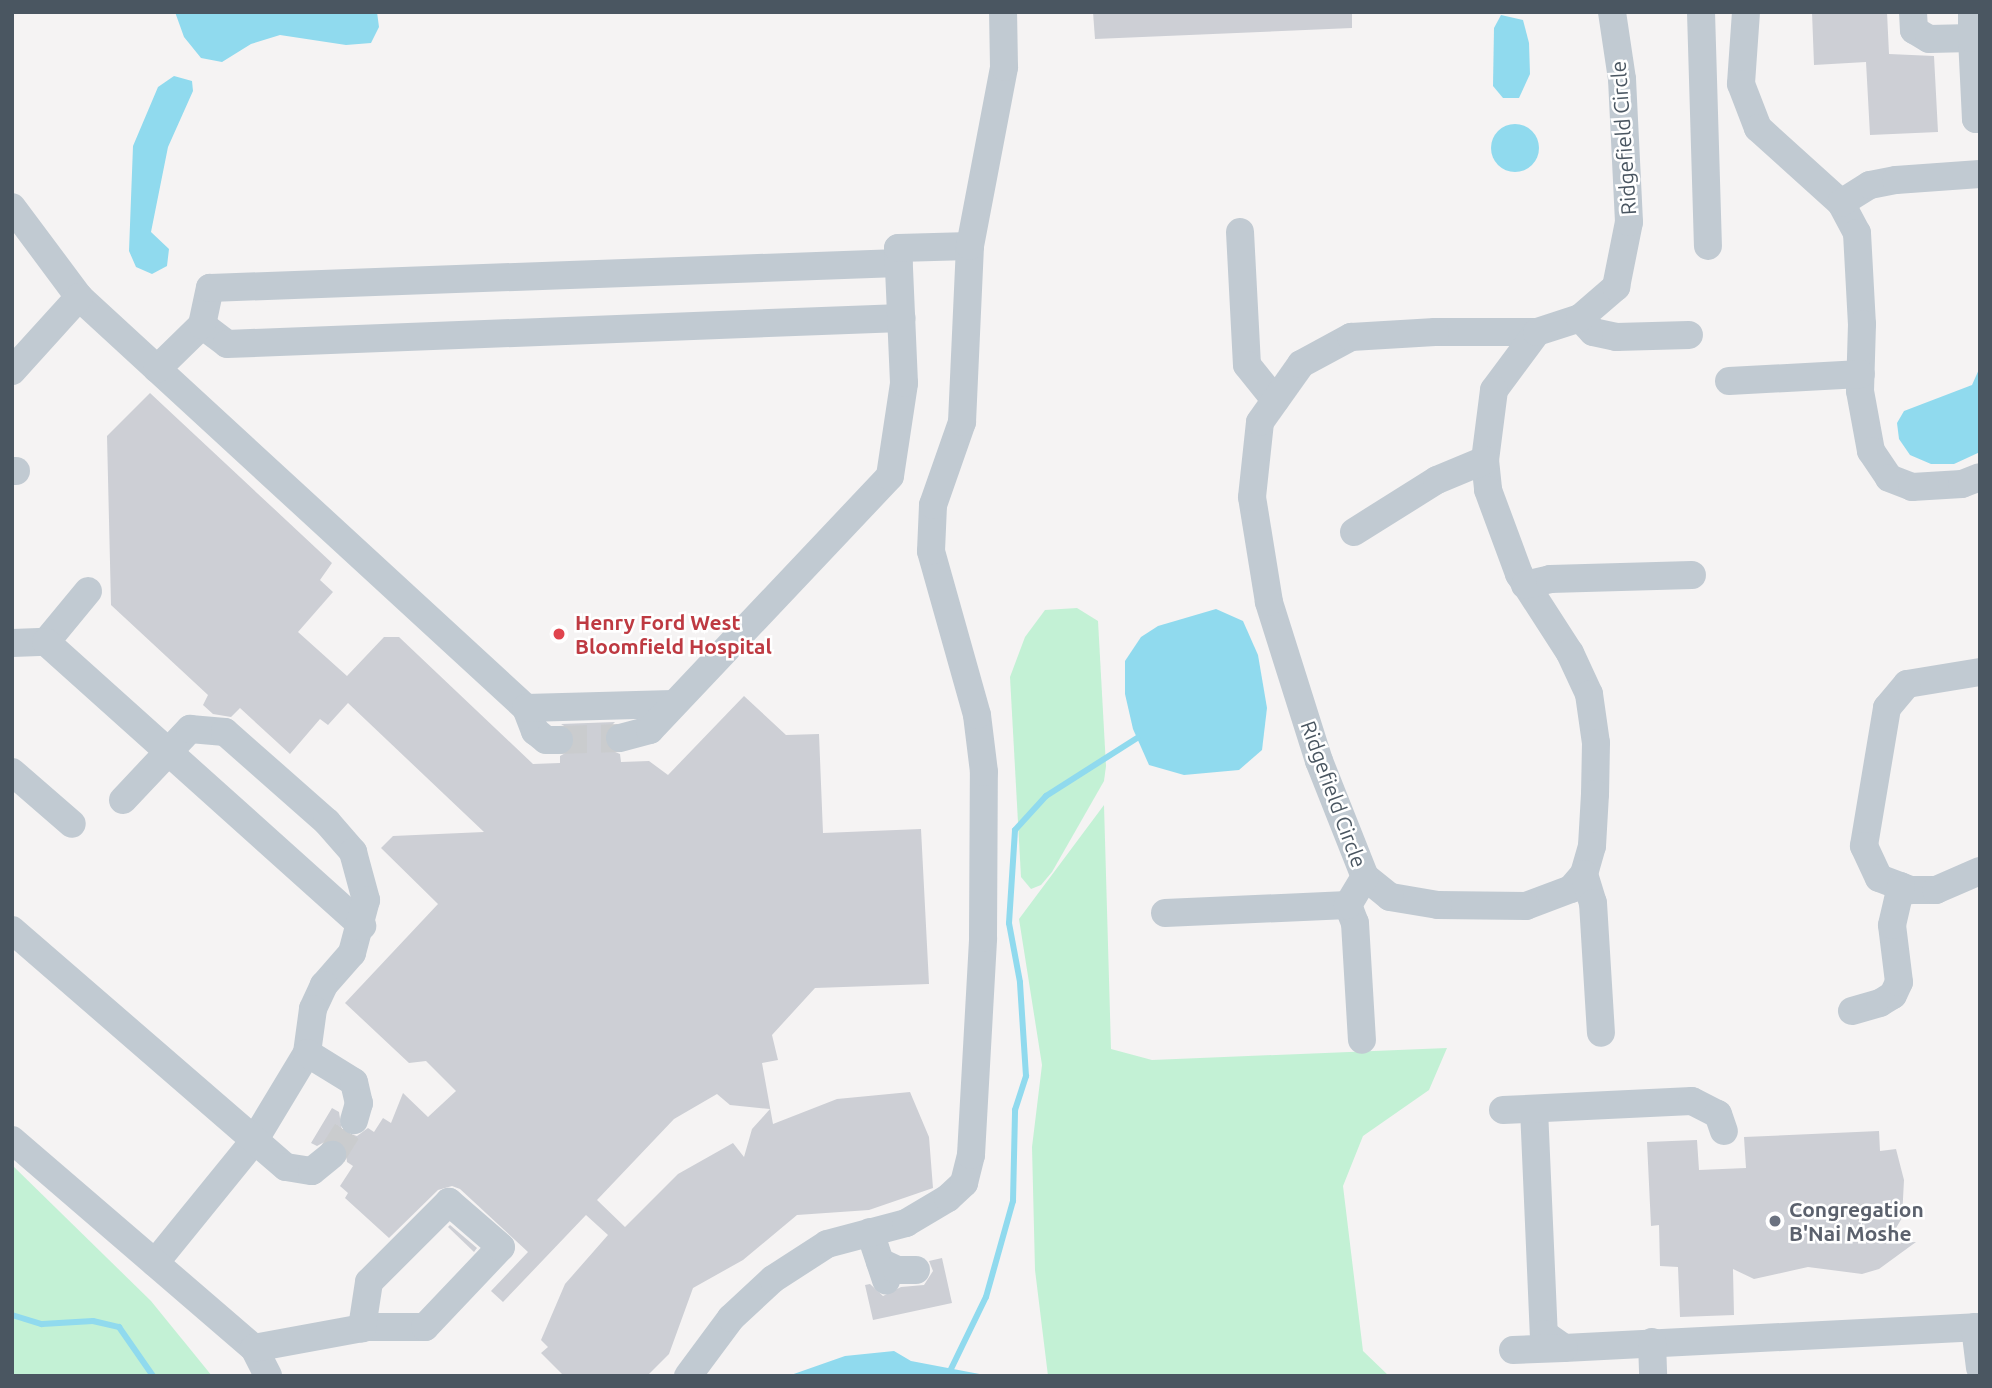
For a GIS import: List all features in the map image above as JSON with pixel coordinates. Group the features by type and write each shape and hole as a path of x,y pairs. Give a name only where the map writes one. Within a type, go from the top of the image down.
{"street":[{"path":"1701,12 1708,246"},
{"path":"1746,12 1741,84 1758,128 1841,202 1857,233 1861,374 1871,451 1889,478 1912,487 1962,484 1980,477"},
{"path":"1913,12 1914,30 1929,40 1972,25 1976,119 1980,119"},
{"path":"688,1376 731,1318 773,1279 827,1244 906,1223 948,1198 964,1183 971,1155 983,938 984,772 977,715 931,551 933,505 962,422 970,246 1004,67 1006,15"},
{"name":"Ridgefield Circle","path":"1584,874 1571,889 1525,906 1438,905 1390,897 1365,877 1319,761 1269,602 1252,497 1260,422 1301,364 1351,337 1537,332 1580,318 1616,287 1629,222 1622,79 1610,15"},
{"path":"1841,202 1883,183 1980,174"},
{"path":"13,205 79,297 526,708 535,730 546,740 559,740"},
{"path":"1240,232 1247,365 1275,400"},
{"path":"620,738 650,730 718,657 825,550 890,476 904,383 898,248 970,246"},
{"path":"157,369 202,325 210,288 899,264"},
{"path":"12,371 79,297"},
{"path":"202,325 227,344 901,318"},
{"path":"1580,318 1593,332 1616,337 1689,335"},
{"path":"1537,332 1494,390 1485,460 1488,490 1501,534 1525,584 1570,653 1589,694 1596,743 1595,794 1592,846 1584,874 1593,903 1601,1034"},
{"path":"1729,381 1861,374"},
{"path":"1354,532 1437,480 1485,460"},
{"path":"1525,584 1550,579 1692,576"},
{"path":"46,642 88,591"},
{"path":"12,643 46,642 362,926"},
{"path":"1980,672 1907,684 1887,708 1864,846 1879,878 1901,886 1936,890 1980,872"},
{"path":"526,708 673,704"},
{"path":"123,800 190,729 225,732 317,813 357,863 366,900 362,926 352,953 324,985 313,1009 307,1053 254,1141 155,1263"},
{"path":"12,772 72,824"},
{"path":"1348,905 1365,877"},
{"path":"1852,1011 1880,1003 1893,995 1899,982 1892,925 1901,886"},
{"path":"1165,913 1348,905"},
{"path":"1348,905 1355,923 1362,1040"},
{"path":"12,930 286,1167 312,1171 332,1155"},
{"path":"307,1053 354,1082 359,1103 354,1120"},
{"path":"1503,1110 1692,1101 1718,1114 1724,1131"},
{"path":"1534,1109 1544,1334 1564,1348"},
{"path":"12,1140 254,1348 268,1376"},
{"path":"254,1348 362,1328 425,1327 501,1247 449,1202 369,1282 362,1328"},
{"path":"870,1232 900,1272"},
{"path":"1513,1350 1978,1327 1980,1368"},
{"path":"1652,1342 1653,1376"}],"green space":[{"path":"1077,608 1098,621 1106,766 1104,781 1052,872 1041,885 1031,889 1021,877 1010,677 1025,637 1045,610"},
{"path":"1104,805 1111,1049 1152,1060 1447,1048 1429,1090 1363,1136 1343,1186 1363,1351 1389,1376 1048,1376 1035,1270 1032,1147 1042,1065 1019,919"},
{"path":"12,1165 151,1301 212,1376 12,1376"}],"water":[{"path":"175,12 377,12 379,27 371,43 346,45 280,35 251,44 222,62 201,58 184,37"},
{"path":"1501,15 1523,20 1529,43 1530,74 1519,98 1503,98 1493,86 1494,28"},
{"path":"174,76 192,81 193,91 168,147 151,232 169,249 167,266 152,274 136,267 129,251 133,146 158,87"},
{"path":"1515,124 1532,131 1539,148 1532,165 1515,172 1498,165 1491,148 1498,131"},
{"path":"1980,367 1980,452 1954,464 1931,464 1910,455 1899,439 1897,423 1904,411 1972,385"},
{"path":"1216,609 1243,621 1258,655 1267,708 1262,750 1239,770 1184,775 1149,765 1133,729 1125,694 1125,661 1141,637 1158,626"},
{"path":"894,1351 911,1361 990,1376 788,1376 845,1356"}],"building":[{"path":"1093,12 1352,12 1352,28 1095,39"},
{"path":"1812,12 1887,12 1889,54 1934,56 1938,132 1870,135 1866,62 1814,65"},
{"path":"150,393 332,563 320,580 333,592 298,632 347,676 384,637 399,637 533,764 560,763 560,756 573,749 574,732 561,724 615,722 604,733 608,749 620,754 621,762 649,761 668,775 744,696 786,735 819,734 823,833 921,829 929,984 815,988 772,1035 778,1060 762,1063 773,1124 837,1099 910,1092 929,1137 933,1188 869,1210 797,1215 743,1260 693,1288 669,1354 647,1376 564,1376 541,1353 548,1347 541,1340 565,1284 608,1235 586,1215 503,1302 491,1291 528,1252 460,1189 452,1186 438,1190 389,1238 345,1198 348,1193 340,1186 353,1166 347,1162 345,1145 330,1139 317,1146 311,1143 332,1108 339,1112 342,1131 357,1136 368,1128 374,1132 383,1118 391,1123 403,1093 428,1117 456,1091 426,1061 409,1063 345,1003 438,904 381,848 393,836 484,832 348,703 328,725 320,719 290,754 240,708 231,717 213,714 203,705 208,695 111,605 107,436","holes":["717,1094 730,1105 770,1109 752,1129 744,1157 733,1143 678,1174 625,1227 597,1200 674,1119"]},
{"name":"Congregation B'Nai Moshe","path":"1879,1131 1880,1151 1896,1149 1904,1180 1902,1218 1887,1243 1916,1242 1879,1269 1862,1274 1808,1267 1754,1279 1733,1269 1734,1315 1680,1317 1678,1267 1660,1266 1659,1225 1651,1226 1647,1142 1697,1140 1699,1170 1746,1168 1744,1137"},
{"path":"450,1225 477,1248 474,1252 448,1227"},
{"path":"942,1258 952,1303 873,1320 865,1285 870,1284 883,1296 901,1287 924,1285 933,1271 929,1261"}],"waterway":[{"path":"951,1369 986,1297 1013,1201 1015,1110 1026,1076 1020,982 1009,923 1015,830 1046,796 1137,738"},
{"path":"12,1315 42,1324 93,1321 119,1327 153,1376"}],"tunnel":[{"path":"559,740 620,738"},
{"path":"332,1155 354,1120"}],"place":[{"name":"Henry Ford West Bloomfield Hospital","path":"559,634"},
{"name":"Congregation B'Nai Moshe","path":"1775,1221"}]}
